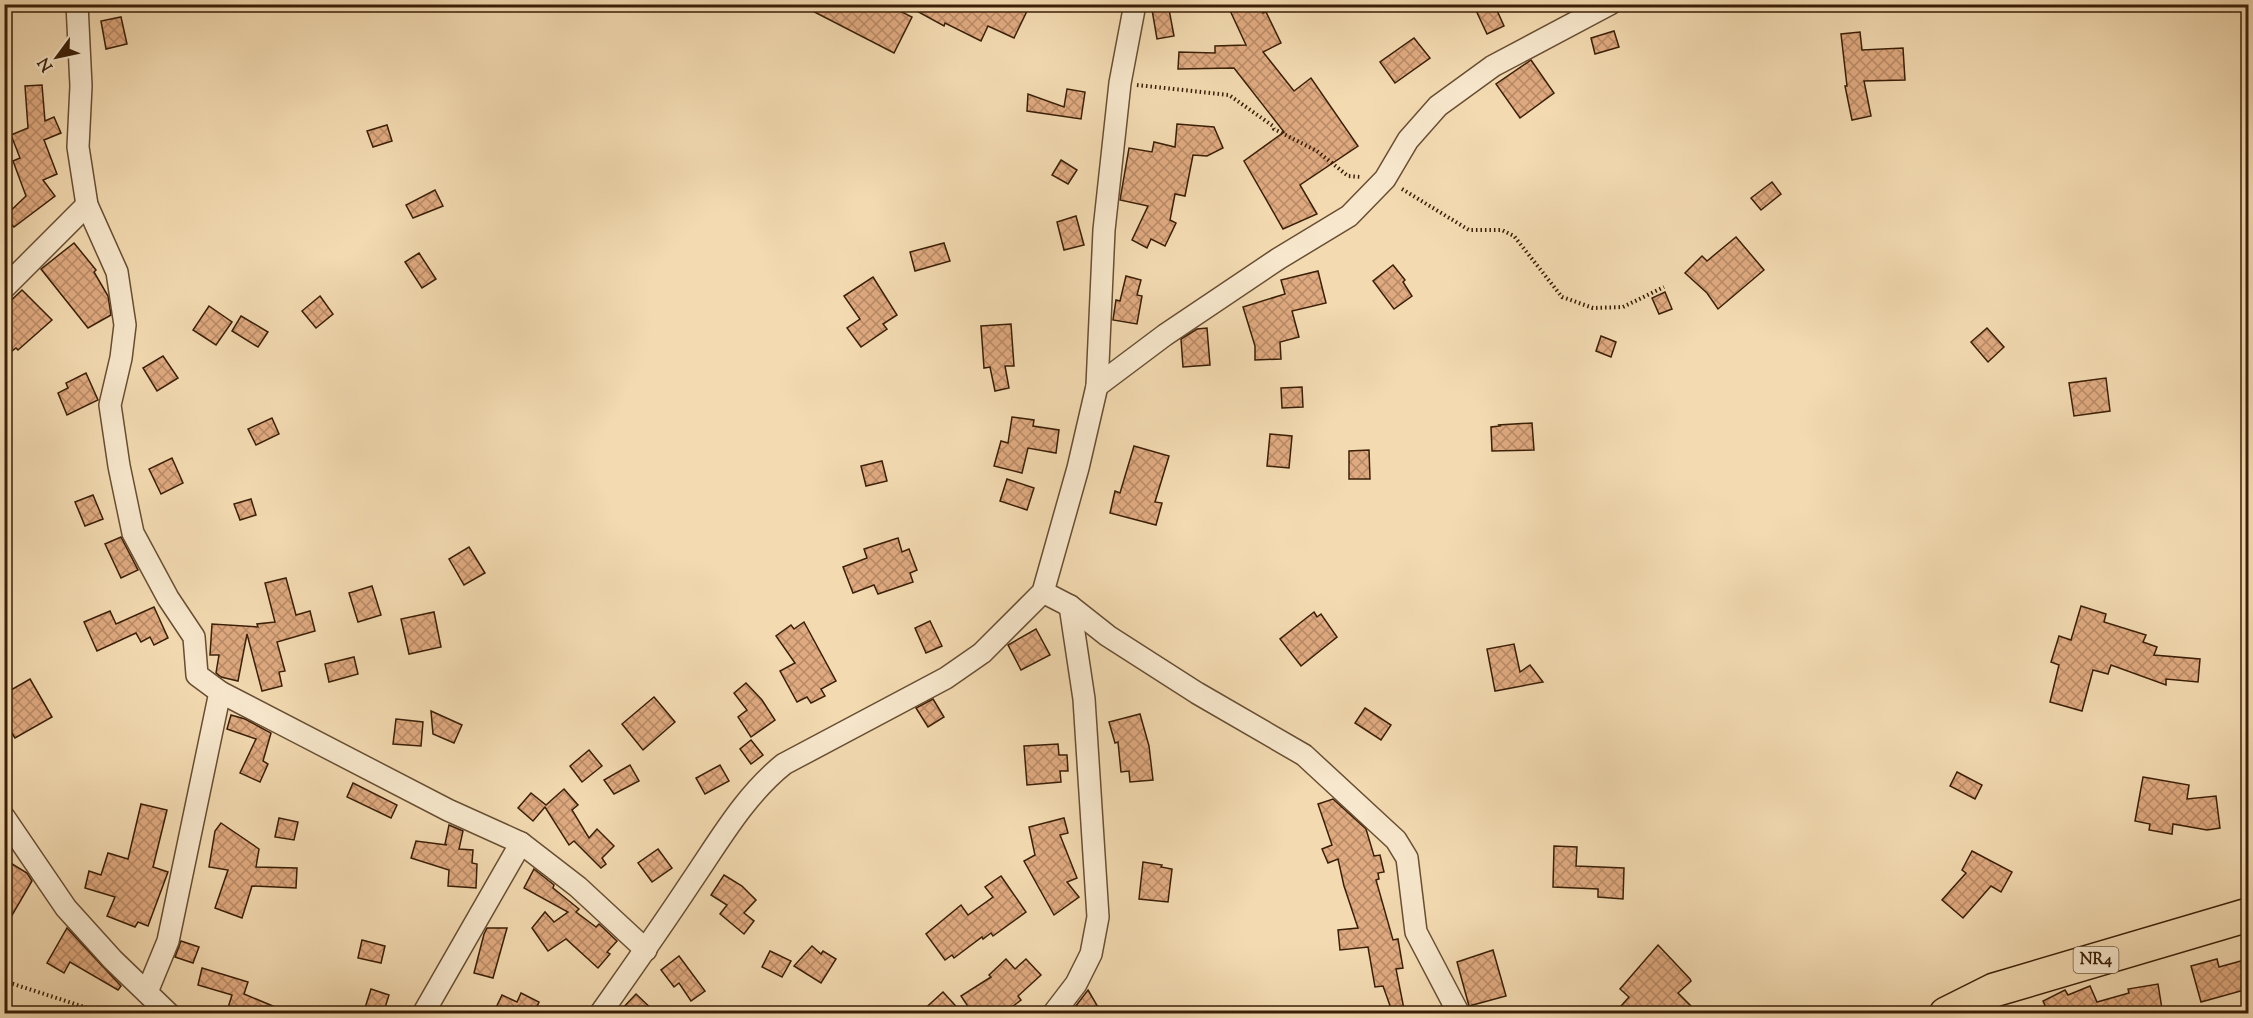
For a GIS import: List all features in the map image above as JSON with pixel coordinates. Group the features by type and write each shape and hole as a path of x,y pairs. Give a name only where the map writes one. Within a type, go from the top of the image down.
{"highway":[{"name":"NR4","path":"1946,1014 1994,990 2248,915"}],"street":[{"path":"77,4 81,86 78,147 87,205 117,273 125,326 121,358 110,405 119,466 133,533 168,598 194,637 197,675 220,692 448,810 521,843 578,888 646,950"},
{"path":"600,1014 646,950 730,824 765,780 784,764 946,678 982,653 1043,592 1078,468 1097,386 1104,230 1120,83 1135,4"},
{"path":"1097,386 1165,335 1278,259 1349,216 1385,179 1408,140 1438,106 1493,66 1610,4"},
{"path":"4,288 87,205"},
{"path":"1043,592 1070,606 1108,636 1197,693 1304,754 1395,840 1407,858 1416,933 1459,1014"},
{"path":"1053,1014 1076,984 1091,954 1098,917 1084,699 1070,606"},
{"path":"147,992 168,941 220,692"},
{"path":"4,817 66,908 113,960 169,1014"},
{"path":"430,1011 521,843"}],"path":[{"path":"1120,83 1229,95 1274,129 1317,151 1348,176 1385,179 1469,230 1502,230 1514,236 1562,297 1593,309 1623,307 1664,287"},
{"path":"4,981 106,1014"}],"building":[{"path":"799,4 886,4 912,17 894,53"},
{"path":"904,4 1014,4 1027,11 1014,38 988,26 981,41 945,23 944,26"},
{"path":"1151,4 1168,4 1174,36 1157,39"},
{"path":"1227,4 1258,4 1263,13 1266,12 1281,43 1263,52 1294,91 1311,78 1358,146 1300,185 1317,214 1283,229 1244,161 1284,132 1234,68 1178,69 1179,52 1215,53 1215,46 1246,45"},
{"path":"1473,4 1494,4 1504,26 1487,34"},
{"path":"121,17 127,44 106,49 101,21"},
{"path":"1614,31 1619,47 1595,54 1591,38"},
{"path":"1860,32 1862,50 1903,48 1905,80 1864,81 1871,116 1852,120 1845,86 1847,86 1841,34"},
{"path":"1414,38 1430,58 1395,83 1380,62"},
{"path":"1531,60 1554,93 1520,118 1496,84"},
{"path":"42,85 45,121 54,117 61,133 44,140 57,174 43,180 55,196 14,227 4,217 26,196 13,161 20,158 11,135 28,128 25,86"},
{"path":"1067,89 1085,92 1081,119 1027,111 1028,94 1064,107"},
{"path":"1177,124 1214,127 1223,148 1207,156 1193,155 1185,196 1175,194 1170,220 1176,223 1165,246 1151,239 1147,248 1132,240 1148,206 1120,200 1129,148 1152,152 1154,142 1175,147"},
{"path":"387,125 392,141 373,147 367,131"},
{"path":"1061,160 1077,170 1068,184 1052,175"},
{"path":"1772,182 1781,194 1761,210 1751,198"},
{"path":"435,190 443,206 413,218 406,205"},
{"path":"1076,216 1084,245 1064,250 1057,222"},
{"path":"1736,237 1764,270 1718,309 1707,293 1685,273 1702,256 1707,261"},
{"path":"74,243 96,270 94,272 108,296 111,315 88,328 41,269"},
{"path":"944,243 950,261 915,271 910,252"},
{"path":"419,253 436,279 422,288 405,262"},
{"path":"1393,265 1405,280 1403,282 1412,296 1394,309 1373,281"},
{"path":"1318,271 1326,303 1292,311 1299,337 1280,342 1281,359 1255,360 1255,346 1243,307 1285,294 1281,280"},
{"path":"1126,276 1141,280 1137,295 1142,296 1137,324 1113,320 1116,300 1120,301"},
{"path":"873,277 897,315 883,324 887,329 861,347 847,328 860,319 844,296"},
{"path":"22,290 52,320 18,350 16,348 4,357 4,307"},
{"path":"1665,292 1672,309 1659,314 1652,298"},
{"path":"320,296 333,314 316,328 302,311"},
{"path":"209,306 232,322 216,345 193,330"},
{"path":"241,316 268,332 258,347 232,331"},
{"path":"1011,324 1014,366 1005,366 1009,388 995,391 990,367 984,368 981,326"},
{"path":"1207,328 1210,365 1183,367 1181,339 1197,329"},
{"path":"1987,328 2004,347 1988,362 1971,342"},
{"path":"1601,336 1616,342 1611,357 1596,351"},
{"path":"163,356 178,378 157,391 143,368"},
{"path":"86,373 98,400 67,415 58,393 68,388 66,383"},
{"path":"2106,378 2110,411 2074,416 2069,383"},
{"path":"1302,387 1303,407 1282,408 1281,388"},
{"path":"1012,417 1034,420 1033,426 1059,430 1056,453 1028,448 1022,473 994,466 1001,441 1008,443"},
{"path":"272,418 279,434 256,445 248,429"},
{"path":"1532,423 1534,450 1492,451 1491,427"},
{"path":"1270,434 1292,436 1289,468 1267,466"},
{"path":"1134,446 1169,456 1155,502 1162,503 1156,525 1110,513 1115,491 1120,493"},
{"path":"1369,450 1370,479 1349,479 1349,451"},
{"path":"172,458 183,483 161,494 149,469"},
{"path":"882,461 887,481 866,486 861,466"},
{"path":"1007,479 1034,488 1027,510 1000,501"},
{"path":"93,495 103,519 85,526 75,502"},
{"path":"251,499 256,515 240,520 234,504"},
{"path":"121,537 138,570 121,578 105,544"},
{"path":"898,538 902,552 909,549 917,570 910,573 913,582 878,594 874,585 853,593 843,567 867,558 864,549"},
{"path":"469,547 485,573 464,585 449,559"},
{"path":"286,578 296,615 310,611 315,631 277,642 285,671 279,672 282,686 262,691 247,634 238,681 221,677 216,673 219,655 210,655 212,624 258,627 257,624 275,622 265,583"},
{"path":"372,586 381,615 358,622 349,593"},
{"path":"2081,606 2106,614 2104,622 2146,635 2143,642 2157,647 2154,655 2200,659 2198,682 2166,679 2166,685 2111,665 2108,674 2093,670 2082,711 2050,702 2059,665 2051,662 2059,636 2071,640"},
{"path":"154,607 168,638 154,645 150,637 141,642 136,633 97,651 84,622 110,611 116,624"},
{"path":"434,612 441,647 409,654 401,619"},
{"path":"1314,612 1317,617 1321,614 1337,637 1301,666 1280,639"},
{"path":"930,621 942,646 926,653 915,628"},
{"path":"804,622 836,681 821,689 825,696 811,703 807,697 797,702 780,671 795,663 776,636 791,625 794,629"},
{"path":"1036,629 1050,655 1021,670 1008,645"},
{"path":"1514,644 1520,672 1530,665 1543,682 1495,691 1487,649"},
{"path":"354,657 358,674 329,682 325,664"},
{"path":"30,679 52,717 15,738 4,721 4,694"},
{"path":"746,683 762,700 775,720 751,737 738,717 747,710 734,693"},
{"path":"654,697 675,722 643,750 622,724"},
{"path":"933,699 944,717 928,727 916,708"},
{"path":"1365,708 1391,725 1381,740 1355,723"},
{"path":"431,711 462,725 454,743 433,734"},
{"path":"1140,714 1149,746 1153,780 1130,782 1129,771 1121,772 1118,742 1115,743 1109,722"},
{"path":"231,715 245,719 271,733 263,761 268,764 260,782 240,773 256,739 227,729"},
{"path":"396,719 423,722 421,746 393,744"},
{"path":"751,740 763,755 751,764 740,749"},
{"path":"1058,744 1059,755 1067,755 1068,771 1060,771 1061,782 1027,785 1024,746"},
{"path":"589,750 602,766 582,782 570,766"},
{"path":"630,765 639,781 614,794 604,780"},
{"path":"720,765 729,781 705,794 696,778"},
{"path":"1957,772 1982,785 1975,799 1950,786"},
{"path":"2143,777 2189,785 2187,799 2216,796 2220,828 2207,830 2173,824 2172,834 2149,830 2150,824 2135,821"},
{"path":"353,783 397,805 391,818 347,797"},
{"path":"564,789 578,805 572,810 589,838 597,829 614,846 602,858 606,864 601,868 574,841 569,845 545,807 533,821 518,808 531,793 546,805"},
{"path":"1333,799 1366,829 1374,856 1380,855 1384,872 1378,873 1379,879 1376,880 1393,940 1398,939 1403,968 1396,969 1405,1014 1393,1014 1383,986 1375,987 1368,947 1340,950 1338,930 1358,928 1338,859 1328,863 1322,849 1332,845 1318,804"},
{"path":"141,804 167,810 153,867 168,872 148,926 138,922 135,927 107,916 115,897 85,888 89,871 101,875 108,853 128,859"},
{"path":"279,818 298,822 294,840 275,837"},
{"path":"1064,818 1068,833 1060,835 1077,878 1067,882 1079,897 1054,915 1024,861 1035,855 1029,827"},
{"path":"221,823 259,849 256,867 297,868 296,888 252,886 242,918 215,908 228,870 209,867 215,831"},
{"path":"449,825 463,831 459,849 473,850 472,863 477,864 476,888 448,886 449,870 411,858 416,841 447,845 445,844"},
{"path":"1554,846 1577,847 1576,866 1624,868 1623,899 1598,897 1598,889 1553,887"},
{"path":"658,849 672,868 652,882 638,863"},
{"path":"1972,851 2012,872 2001,892 1991,886 1963,918 1942,900 1966,873 1962,870"},
{"path":"4,859 27,873 32,881 4,929"},
{"path":"1143,862 1172,869 1168,902 1139,899"},
{"path":"534,869 579,909 576,912 596,927 599,924 617,941 607,952 610,954 598,968 566,939 548,951 532,928 545,912 554,922 568,912 524,888"},
{"path":"724,875 742,886 756,900 744,913 754,921 744,934 720,914 727,905 711,895"},
{"path":"1001,876 1026,912 993,936 991,933 983,939 982,937 954,958 952,955 945,960 926,934 961,905 968,915 993,897 985,887"},
{"path":"67,928 121,986 118,990 70,962 64,973 47,963"},
{"path":"487,928 507,928 493,978 474,973"},
{"path":"362,940 385,946 381,963 358,958"},
{"path":"181,941 199,947 193,963 175,957"},
{"path":"1658,945 1690,979 1691,981 1678,993 1699,1014 1614,1014 1629,997 1620,989"},
{"path":"812,946 821,954 823,951 836,959 821,983 794,966"},
{"path":"1493,950 1506,996 1469,1006 1457,962"},
{"path":"770,951 791,961 782,977 762,967"},
{"path":"679,956 705,991 691,1001 679,983 674,987 661,970"},
{"path":"1006,959 1015,969 1026,959 1041,975 1018,996 1021,1000 1003,1014 973,1014 961,996 991,977 989,975"},
{"path":"2217,959 2219,967 2248,959 2248,989 2201,1002 2191,966"},
{"path":"202,968 248,982 244,994 292,1014 226,1014 232,995 198,985"},
{"path":"2158,984 2162,1009 2135,1014 2049,1014 2043,1001 2065,990 2068,995 2090,986 2097,1002 2129,993 2128,989"},
{"path":"371,989 389,995 383,1014 363,1014"},
{"path":"1088,990 1102,1014 1073,1014 1072,1011"},
{"path":"943,992 963,1014 919,1014"},
{"path":"521,993 539,1002 535,1011 539,1014 493,1014 502,995 517,1002"},
{"path":"636,994 657,1014 618,1013"}]}
